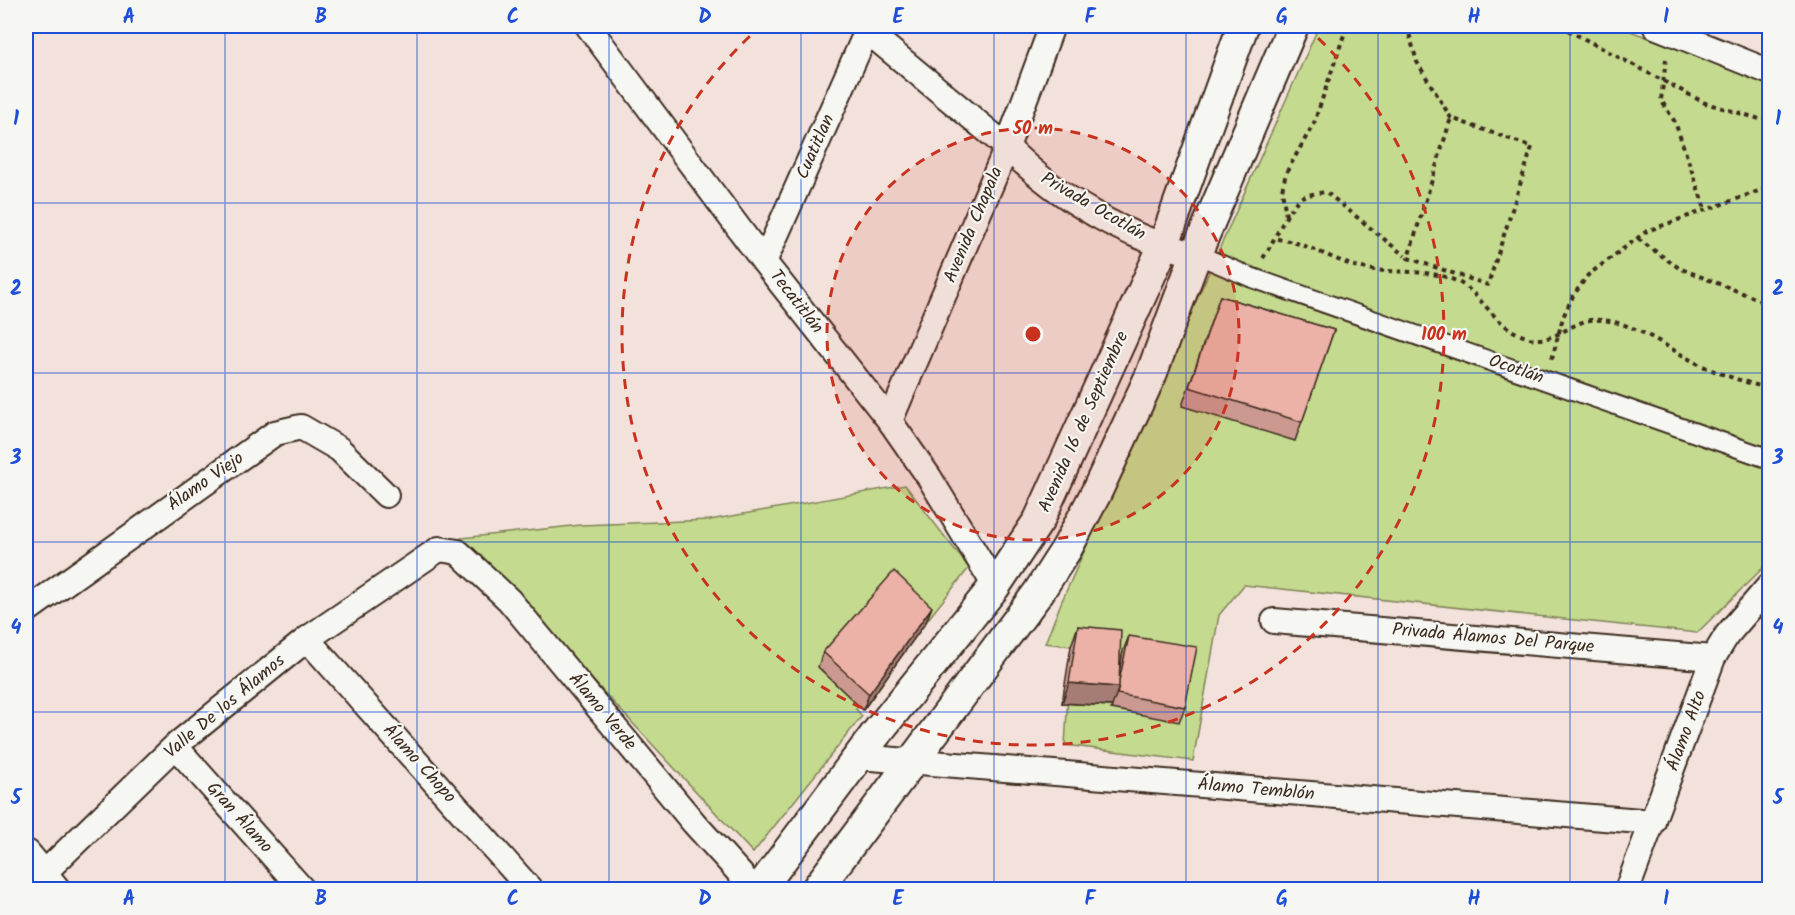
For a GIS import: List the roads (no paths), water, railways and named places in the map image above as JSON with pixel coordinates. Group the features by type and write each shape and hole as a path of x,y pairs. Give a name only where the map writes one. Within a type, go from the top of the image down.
{"street":[{"name":"Tecatitlán","path":"588,26 764,262 890,421 929,477 995,586"},
{"name":"Avenida Chapala","path":"890,421 1007,147 1052,26"},
{"name":"Avenida 16 de Septiembre","path":"757,890 995,586 1039,520 1162,247 1243,26"},
{"name":"Avenida 16 de Septiembre","path":"816,890 1038,593 1067,548 1151,375 1196,254 1293,26"},
{"path":"1655,26 1770,72"},
{"name":"Cuatitlan","path":"764,262 864,28"},
{"name":"Privada Ocotlán","path":"864,28 1007,147 1029,169 1073,198 1162,247 1196,254"},
{"name":"Ocotlán","path":"1196,254 1250,277 1770,459"},
{"name":"Álamo Viejo","path":"26,611 275,433 301,426 339,449 386,495"},
{"name":"Valle De los Álamos","path":"38,877 175,746 307,639 439,549"},
{"name":"Álamo Verde","path":"439,549 458,552 509,600 694,823 757,890"},
{"name":"Álamo Alto","path":"1627,890 1713,658 1734,626 1770,585"},
{"name":"Privada Álamos Del Parque","path":"1274,621 1713,658"},
{"name":"Álamo Chopo","path":"307,639 531,890"},
{"name":"Gran Álamo","path":"175,746 303,890"},
{"name":"Álamo Temblón","path":"859,757 1653,822"}]}
